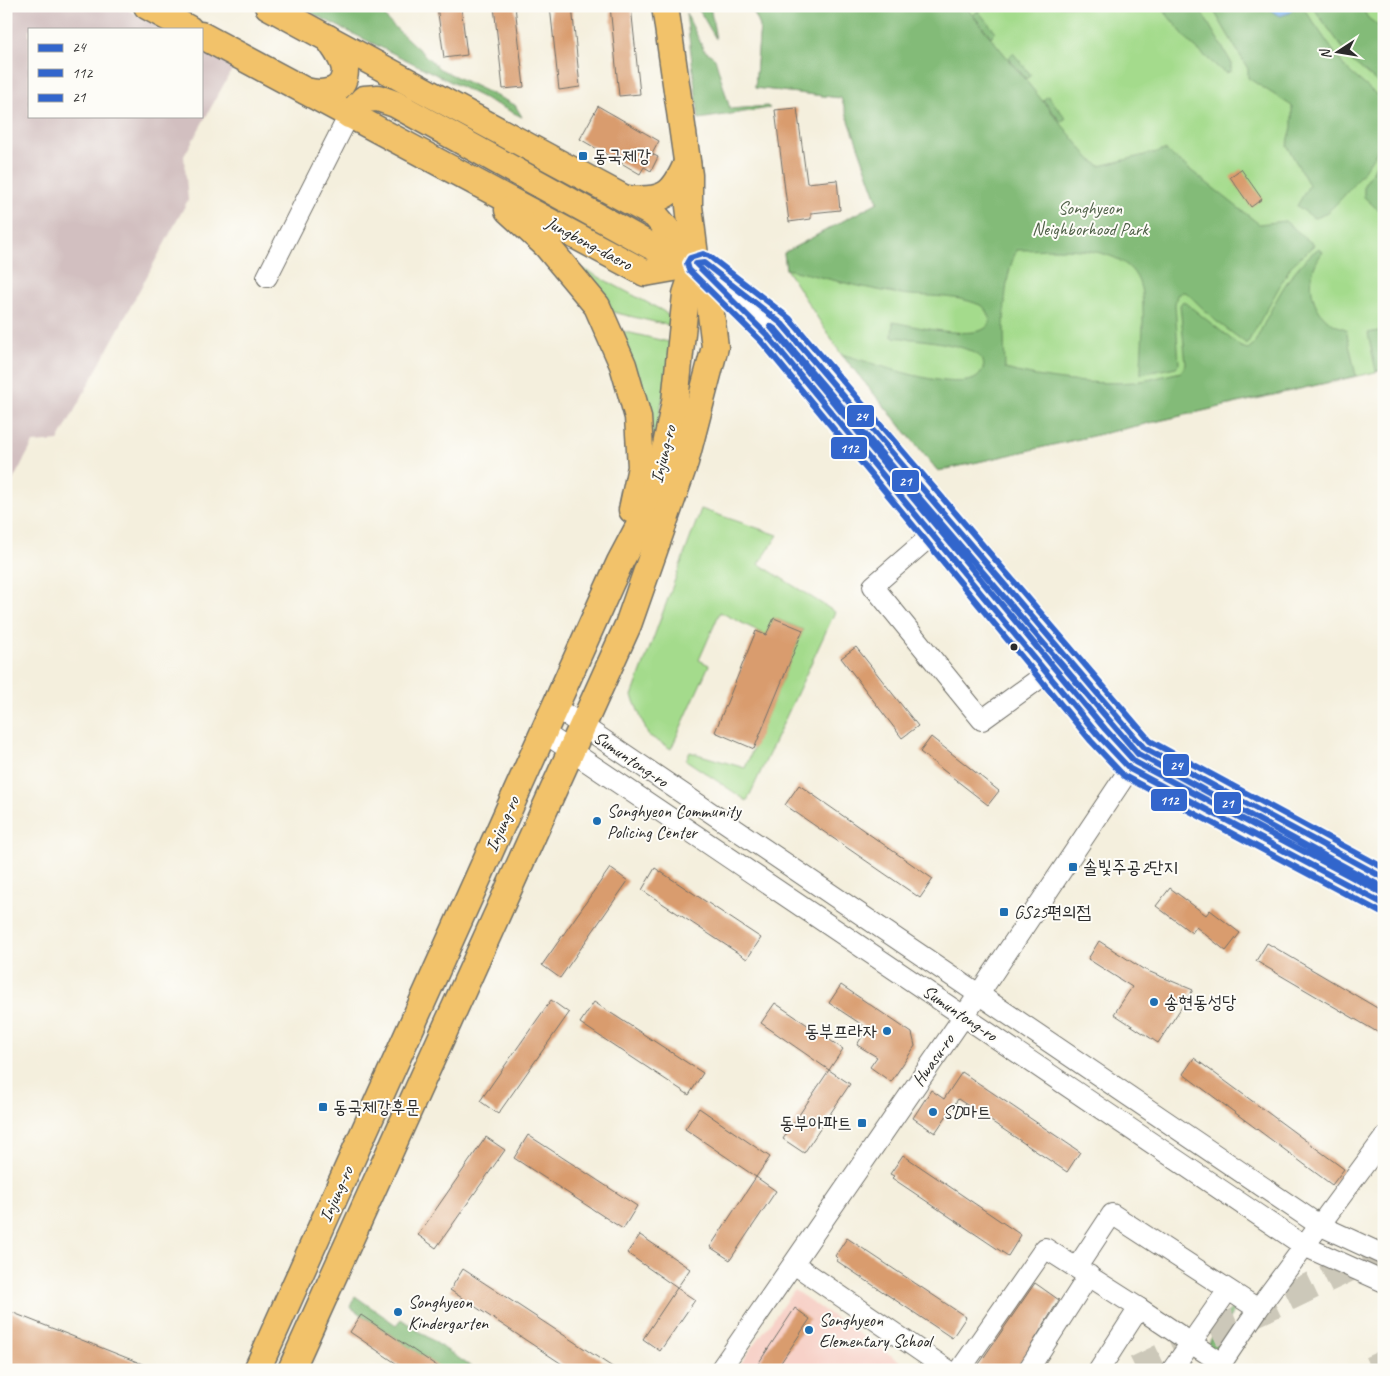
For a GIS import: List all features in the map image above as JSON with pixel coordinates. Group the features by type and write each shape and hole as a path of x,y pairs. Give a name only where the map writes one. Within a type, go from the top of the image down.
{"main road":[{"path":"147,6 187,28"},
{"path":"268,6 655,214 696,264"},
{"name":"Injung-ro","path":"291,1370 628,625 648,574 697,423 715,346 709,297 696,264 687,163 665,6"},
{"name":"Jungbong-daero","path":"202,36 645,273 696,264"},
{"path":"306,91 320,95 333,92 342,81 345,71 339,54 328,38"},
{"path":"381,67 436,128"},
{"path":"349,115 364,99 378,98 395,104 651,246 696,264"},
{"path":"626,199 646,201 662,197 677,186 687,163"},
{"path":"480,185 546,245 597,306 623,365 638,417 641,467 620,562"},
{"name":"Injung-ro","path":"257,1370 554,707 620,562 647,511 662,465 675,402 686,294 696,264"}],"street":[{"path":"267,277 349,115"},
{"path":"696,264 704,263 782,324 1144,748 1384,878"},
{"path":"696,264 767,335 1130,769 1384,904"},
{"path":"933,534 873,586 982,720 1047,672"},
{"name":"Sumuntong-ro","path":"554,707 1319,1225 1384,1255"},
{"name":"Sumuntong-ro","path":"543,732 1304,1246 1384,1282"},
{"name":"Hwasu-ro","path":"720,1370 979,994 1144,748"},
{"path":"960,1370 1045,1248 1139,1308 1190,1343 1219,1366 1258,1309 1384,1138"},
{"path":"1028,1370 1112,1214 1258,1309"},
{"path":"794,1264 948,1370"},
{"path":"1172,1370 1228,1290"},
{"path":"1099,1370 1139,1308"}],"shaded area":[{"path":"6,6 121,6 162,28 28,28 28,118 202,118 202,49 234,66 184,156 188,200 58,441 33,443 6,493"},
{"name":"Songhyeon Elementary School","path":"794,1290 913,1370 736,1370"}],"green space":[{"path":"297,6 381,6 388,21 440,69 515,105 522,117"},
{"path":"695,6 710,6 716,39 699,10"},
{"name":"Songhyeon Neighborhood Park","path":"751,6 1384,6 1384,370 938,471 841,354 786,269 784,253 878,202 841,98 755,88 760,26"},
{"path":"751,6 965,6 1090,159 1100,166 1165,150 1259,224 1285,221 1314,245 1291,266 1247,344 1216,321 1187,293 1183,292 1177,295 1175,304 1179,364 1176,367 1141,374 1142,294 1136,276 1125,264 1110,256 1092,251 1072,249 1017,250 1008,276 1006,292 1004,324 1005,369 1053,379 1103,383 1135,382 1181,372 1186,364 1180,305 1183,301 1241,347 1248,349 1254,344 1281,292 1297,268 1319,248 1323,252 1316,262 1312,274 1311,286 1313,297 1325,317 1334,324 1346,329 1356,376 938,471 841,354 922,377 954,382 970,381 978,377 982,371 983,362 976,354 964,348 948,344 892,337 893,322 949,332 966,332 980,331 988,326 989,316 986,309 969,301 948,297 894,293 786,269 784,253 878,202 841,98 755,88 760,26"},
{"path":"1160,6 1198,6 1231,62 1231,71 1226,73 1221,70 1191,44"},
{"path":"1211,6 1268,6 1270,9 1302,6 1346,69 1384,101 1385,126 1383,140 1353,185 1332,208 1322,215 1314,218 1297,206 1309,185 1287,146 1292,127 1292,106 1248,78 1248,69"},
{"path":"1312,6 1361,6 1368,18 1384,30 1384,88 1352,61"},
{"path":"978,11 996,32 991,37 973,15"},
{"path":"686,13 704,50 715,58 730,109 767,106 770,108 699,119"},
{"path":"1013,53 1031,75 1026,79 1008,57"},
{"path":"1048,96 1066,118 1061,122 1043,100"},
{"path":"1384,153 1384,205 1377,209 1364,197 1364,185"},
{"path":"580,267 663,311 669,316 672,326 612,312"},
{"path":"1384,330 1384,370 1376,371 1368,333"},
{"path":"622,331 673,343 654,444"},
{"path":"701,509 778,535 759,564 835,612 747,801 686,760 690,752 745,768 803,630 774,618 766,635 720,612 699,660 709,665 671,749 648,735 632,696"},
{"path":"355,1296 396,1325 401,1319 476,1370 442,1370 350,1307"},
{"path":"1240,1301 1246,1315 1236,1308 1214,1340 1224,1346 1220,1352 1207,1346 1225,1315"}],"water":[{"path":"1268,6 1294,6 1290,13 1280,16 1274,13"}],"building":[{"path":"437,6 461,6 467,55 444,58"},
{"path":"494,6 515,6 524,87 503,89"},
{"path":"550,6 572,6 580,87 559,90"},
{"path":"610,6 631,6 640,94 619,96"},
{"path":"598,106 659,141 652,154 658,157 651,171 644,167 640,174 580,139"},
{"path":"797,108 807,183 837,180 840,210 811,213 811,219 789,222 775,110"},
{"path":"1241,169 1262,199 1251,207 1230,177"},
{"path":"774,618 803,630 754,749 715,732 756,631 766,635"},
{"path":"856,647 918,726 902,738 841,658"},
{"path":"931,737 999,791 988,805 920,752"},
{"path":"799,785 933,879 920,898 785,805"},
{"path":"610,868 628,881 560,978 542,965"},
{"path":"655,868 761,938 747,959 642,890"},
{"path":"1170,888 1206,915 1210,910 1240,933 1226,951 1196,927 1192,933 1156,906"},
{"name":"송현동성당","path":"1099,941 1143,969 1193,990 1158,1043 1114,1014 1132,987 1088,959"},
{"path":"1267,943 1384,1012 1384,1036 1256,961"},
{"name":"동부프라자","path":"841,985 912,1033 915,1046 891,1082 870,1067 877,1057 857,1045 867,1028 829,1003"},
{"path":"551,1000 569,1013 498,1114 480,1101"},
{"path":"594,1002 703,1073 689,1095 580,1023"},
{"path":"775,1003 843,1049 829,1070 761,1023"},
{"path":"1194,1058 1344,1169 1332,1185 1183,1074"},
{"path":"829,1070 850,1084 804,1153 783,1139"},
{"path":"962,1072 1080,1152 1067,1172 958,1099 935,1133 913,1118 931,1090 944,1099"},
{"path":"699,1108 770,1157 756,1177 685,1129"},
{"path":"528,1135 637,1206 623,1229 514,1158"},
{"path":"486,1137 505,1150 436,1248 418,1235"},
{"path":"903,1155 1021,1235 1008,1256 892,1178 894,1176 890,1174"},
{"path":"756,1177 776,1191 730,1260 710,1247"},
{"path":"640,1235 690,1269 677,1288 627,1253"},
{"path":"847,1238 966,1317 952,1338 837,1261 838,1259 835,1256"},
{"path":"463,1269 617,1370 571,1370 450,1290"},
{"path":"1035,1283 1059,1300 1016,1370 975,1370"},
{"path":"677,1288 695,1300 660,1351 643,1339"},
{"path":"795,1308 810,1319 776,1370 754,1370"},
{"path":"6,1310 155,1369 155,1370 6,1370"},
{"path":"361,1315 443,1370 406,1370 350,1332"}],"tunnel":[{"path":"1136,1370 1384,1251"},
{"path":"1371,1370 1384,1364"}],"transit line":[{"name":"112","path":"1380,912 1124,776 1091,741 761,341 689,270 687,263 690,258 703,254 709,256 789,318 1150,741 1384,868"},
{"name":"24","path":"1384,878 1144,748 782,324 704,263 696,264 767,335 1098,735 1130,769 1384,904"},
{"name":"21","path":"1380,886 1138,754 776,330 770,326 1105,729 1135,762 1384,894"}],"place":[{"name":"동국제강","path":"583,156"},
{"name":"Songhyeon Community Policing Center","path":"597,821"},
{"name":"솔빛주공2단지","path":"1073,867"},
{"name":"GS25편의점","path":"1004,912"},
{"name":"송현동성당","path":"1154,1002"},
{"name":"동부프라자","path":"887,1031"},
{"name":"동국제강후문","path":"323,1107"},
{"name":"SD마트","path":"933,1112"},
{"name":"동부아파트","path":"862,1123"},
{"name":"Songhyeon Kindergarten","path":"398,1312"},
{"name":"Songhyeon Elementary School","path":"809,1330"}]}
